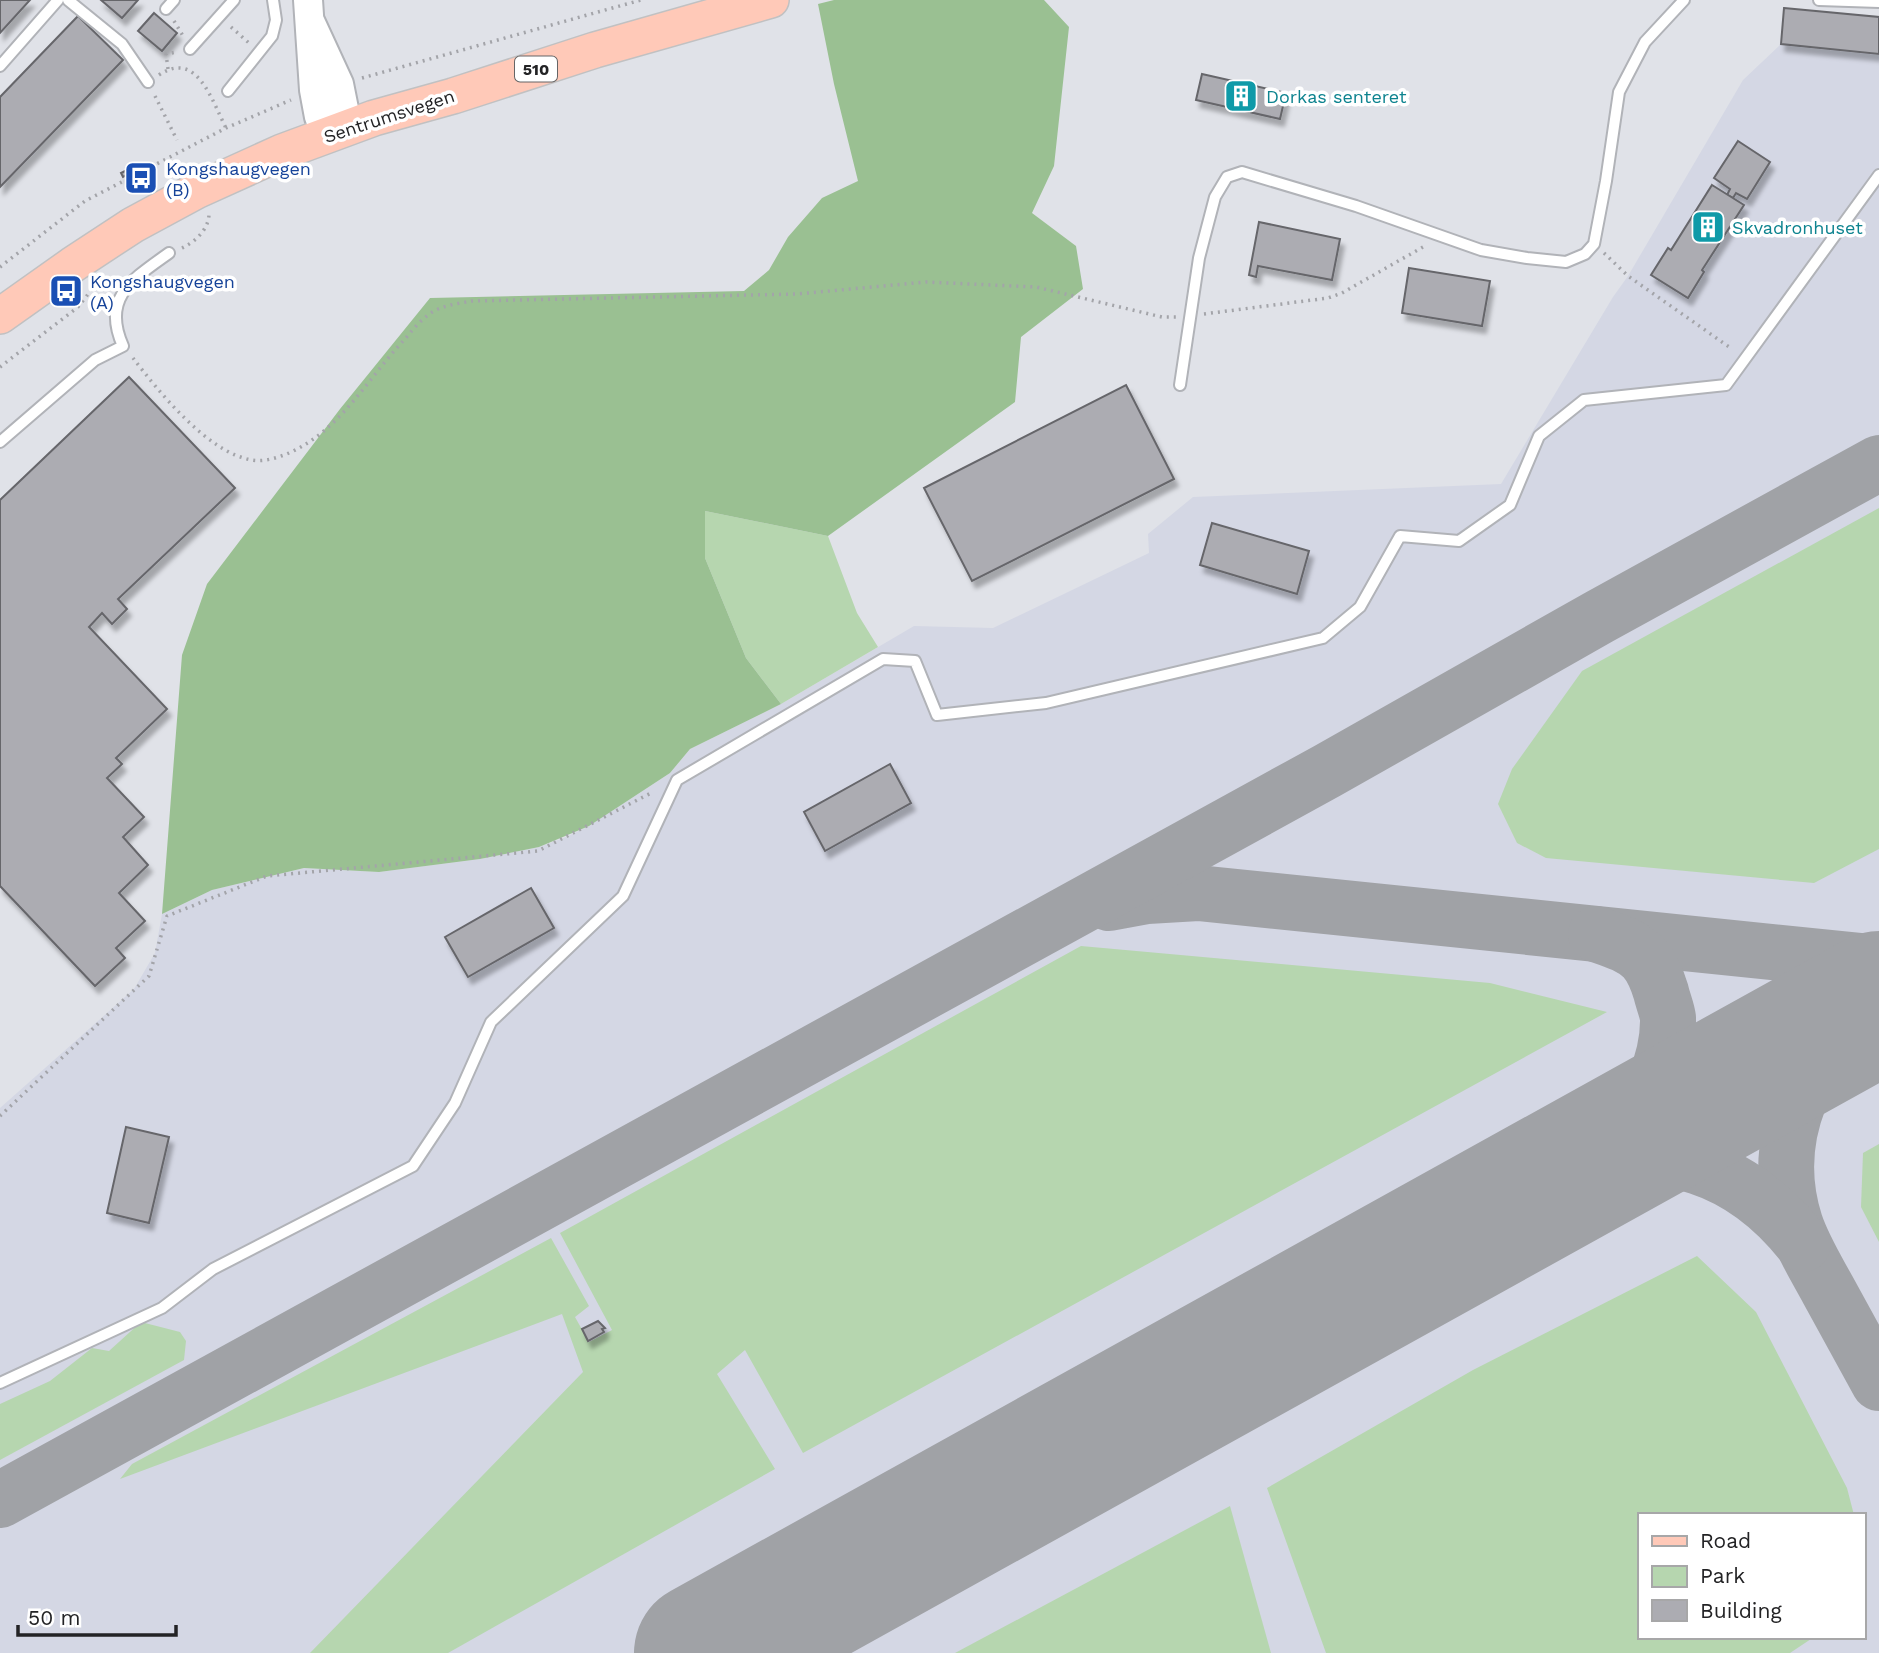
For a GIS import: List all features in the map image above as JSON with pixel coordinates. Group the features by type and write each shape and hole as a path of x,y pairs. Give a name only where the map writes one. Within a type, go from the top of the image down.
{"main road":[{"name":"Sentrumsvegen","path":"0,298 58,247 121,206 186,171 449,75 722,0"},
{"name":"Sentrumsvegen","path":"0,316 133,225 196,191 282,152 333,119 374,118 453,96 595,50 771,0"}],"street":[{"path":"309,10 314,90 333,119"}],"lane":[{"path":"0,66 58,0"},
{"path":"68,0 122,44 148,82"},
{"path":"190,49 234,0"},
{"path":"228,91 272,36 276,20 273,0"},
{"path":"1180,385 1199,258 1215,197 1227,177 1235,172 1293,186 1481,250 1566,262 1585,254 1594,244 1619,92 1645,42 1684,0"},
{"path":"1819,0 1879,2"},
{"path":"0,1383 162,1308 213,1269 413,1166 455,1103 491,1022 623,896 677,780 883,659 915,661 937,715 1046,703 1323,638 1360,607 1400,536 1459,541 1510,505 1539,436 1584,400 1726,385 1879,175"},
{"path":"0,442 95,360 123,346 115,319 118,300 129,285 169,253"}],"path":[{"path":"170,4 190,49"},
{"path":"238,33 243,37"},
{"path":"177,140 148,82 175,67 182,66 193,71 226,128"},
{"path":"169,253 186,247 202,232 209,219 208,210"},
{"path":"123,346 191,423 232,454 260,460 284,455 318,438 338,420 386,359 419,323 442,307 472,302 797,294 926,282 1036,286 1162,317 1191,317 1252,306 1328,298 1390,267 1440,236"},
{"path":"1594,244 1628,276 1745,358"},
{"path":"0,367 78,307 103,276"},
{"path":"0,1116 149,976 167,916 267,876 538,851 677,780"}],"shaded area":[{"path":"1879,23 1879,1653 0,1653 0,1108 134,989 155,953 162,914 212,890 304,868 379,872 480,859 539,847 566,837 589,826 670,773 690,749 781,704 914,626 993,628 1149,553 1148,534 1193,497 1501,484 1743,80 1781,44"}],"green space":[{"path":"834,0 1044,0 1069,27 1054,166 1032,213 1076,246 1083,289 1021,337 1015,402 828,536 705,511 705,558 746,658 781,704 690,749 670,773 589,826 539,847 480,859 379,872 304,868 212,890 162,914 182,655 207,584 340,409 430,298 744,291 769,270 788,237 822,198 858,181 818,4"},
{"path":"1879,508 1879,849 1814,883 1546,858 1517,843 1498,804 1512,769 1582,671"},
{"path":"705,511 828,536 857,613 878,647 781,704 746,658 705,558"},
{"path":"1081,946 1490,983 1607,1012 803,1453 745,1350 717,1374 775,1469 448,1653 310,1653 583,1372 562,1314 120,1479 132,1464 551,1238 589,1306 575,1317 589,1342 612,1330 560,1233"},
{"path":"1879,1144 1879,1242 1861,1207 1863,1153"},
{"path":"1697,1256 1756,1312 1847,1488 1853,1513 1638,1513 1638,1639 1811,1639 1790,1653 1326,1653 1267,1488 1473,1370"},
{"path":"141,1322 180,1332 186,1341 184,1360 0,1460 0,1404 50,1381 92,1348 109,1351"},
{"path":"1230,1506 1271,1653 955,1653"}],"building":[{"path":"0,0 30,0 0,33"},
{"path":"101,0 138,0 122,18"},
{"path":"1784,8 1879,17 1879,54 1781,44"},
{"path":"154,13 177,33 162,51 138,31"},
{"path":"78,16 123,60 0,187 0,97"},
{"name":"Dorkas senteret","path":"1202,74 1286,93 1280,119 1196,100"},
{"path":"1738,141 1770,162 1747,199 1736,193 1733,198 1727,195 1730,189 1714,178"},
{"path":"133,167 135,171 123,177 121,173"},
{"name":"Skvadronhuset","path":"1712,185 1744,205 1702,270 1704,272 1688,298 1651,275 1668,248 1671,250"},
{"path":"1259,222 1340,239 1332,280 1258,266 1256,277 1249,275"},
{"path":"1409,268 1490,281 1482,326 1402,313"},
{"path":"129,377 235,488 118,599 127,609 112,624 102,613 89,627 167,709 116,758 122,764 107,778 144,817 123,837 148,865 119,893 145,921 116,948 125,958 95,986 0,886 0,500"},
{"path":"1126,385 1174,479 972,581 924,488"},
{"path":"1212,523 1309,551 1297,594 1200,565"},
{"path":"890,764 911,803 825,851 804,812"},
{"path":"531,888 554,928 468,977 445,937"},
{"path":"126,1127 169,1137 149,1223 107,1213"},
{"path":"598,1321 605,1328 602,1329 604,1332 588,1341 582,1329"}],"taxiway":[{"path":"0,1500 1327,771 1879,463"},
{"path":"1109,903 1147,896 1198,893 1879,963"},
{"path":"1596,934 1628,946 1644,958 1656,979 1668,1018 1660,1068 1647,1100 1622,1144"},
{"path":"1879,1003 1853,1022 1831,1045 1813,1071 1790,1128 1786,1159 1788,1191 1798,1232 1879,1383"},
{"path":"1569,1174 1603,1163 1635,1158 1667,1159 1698,1167 1727,1179 1755,1196 1780,1218 1803,1244"}],"runway":[{"path":"705,1653 1879,1002"}],"place":[{"name":"Dorkas senteret","path":"1241,96"},
{"name":"Kongshaugvegen (B)","path":"141,178"},
{"name":"Skvadronhuset","path":"1708,227"},
{"name":"Kongshaugvegen (A)","path":"66,291"}]}
